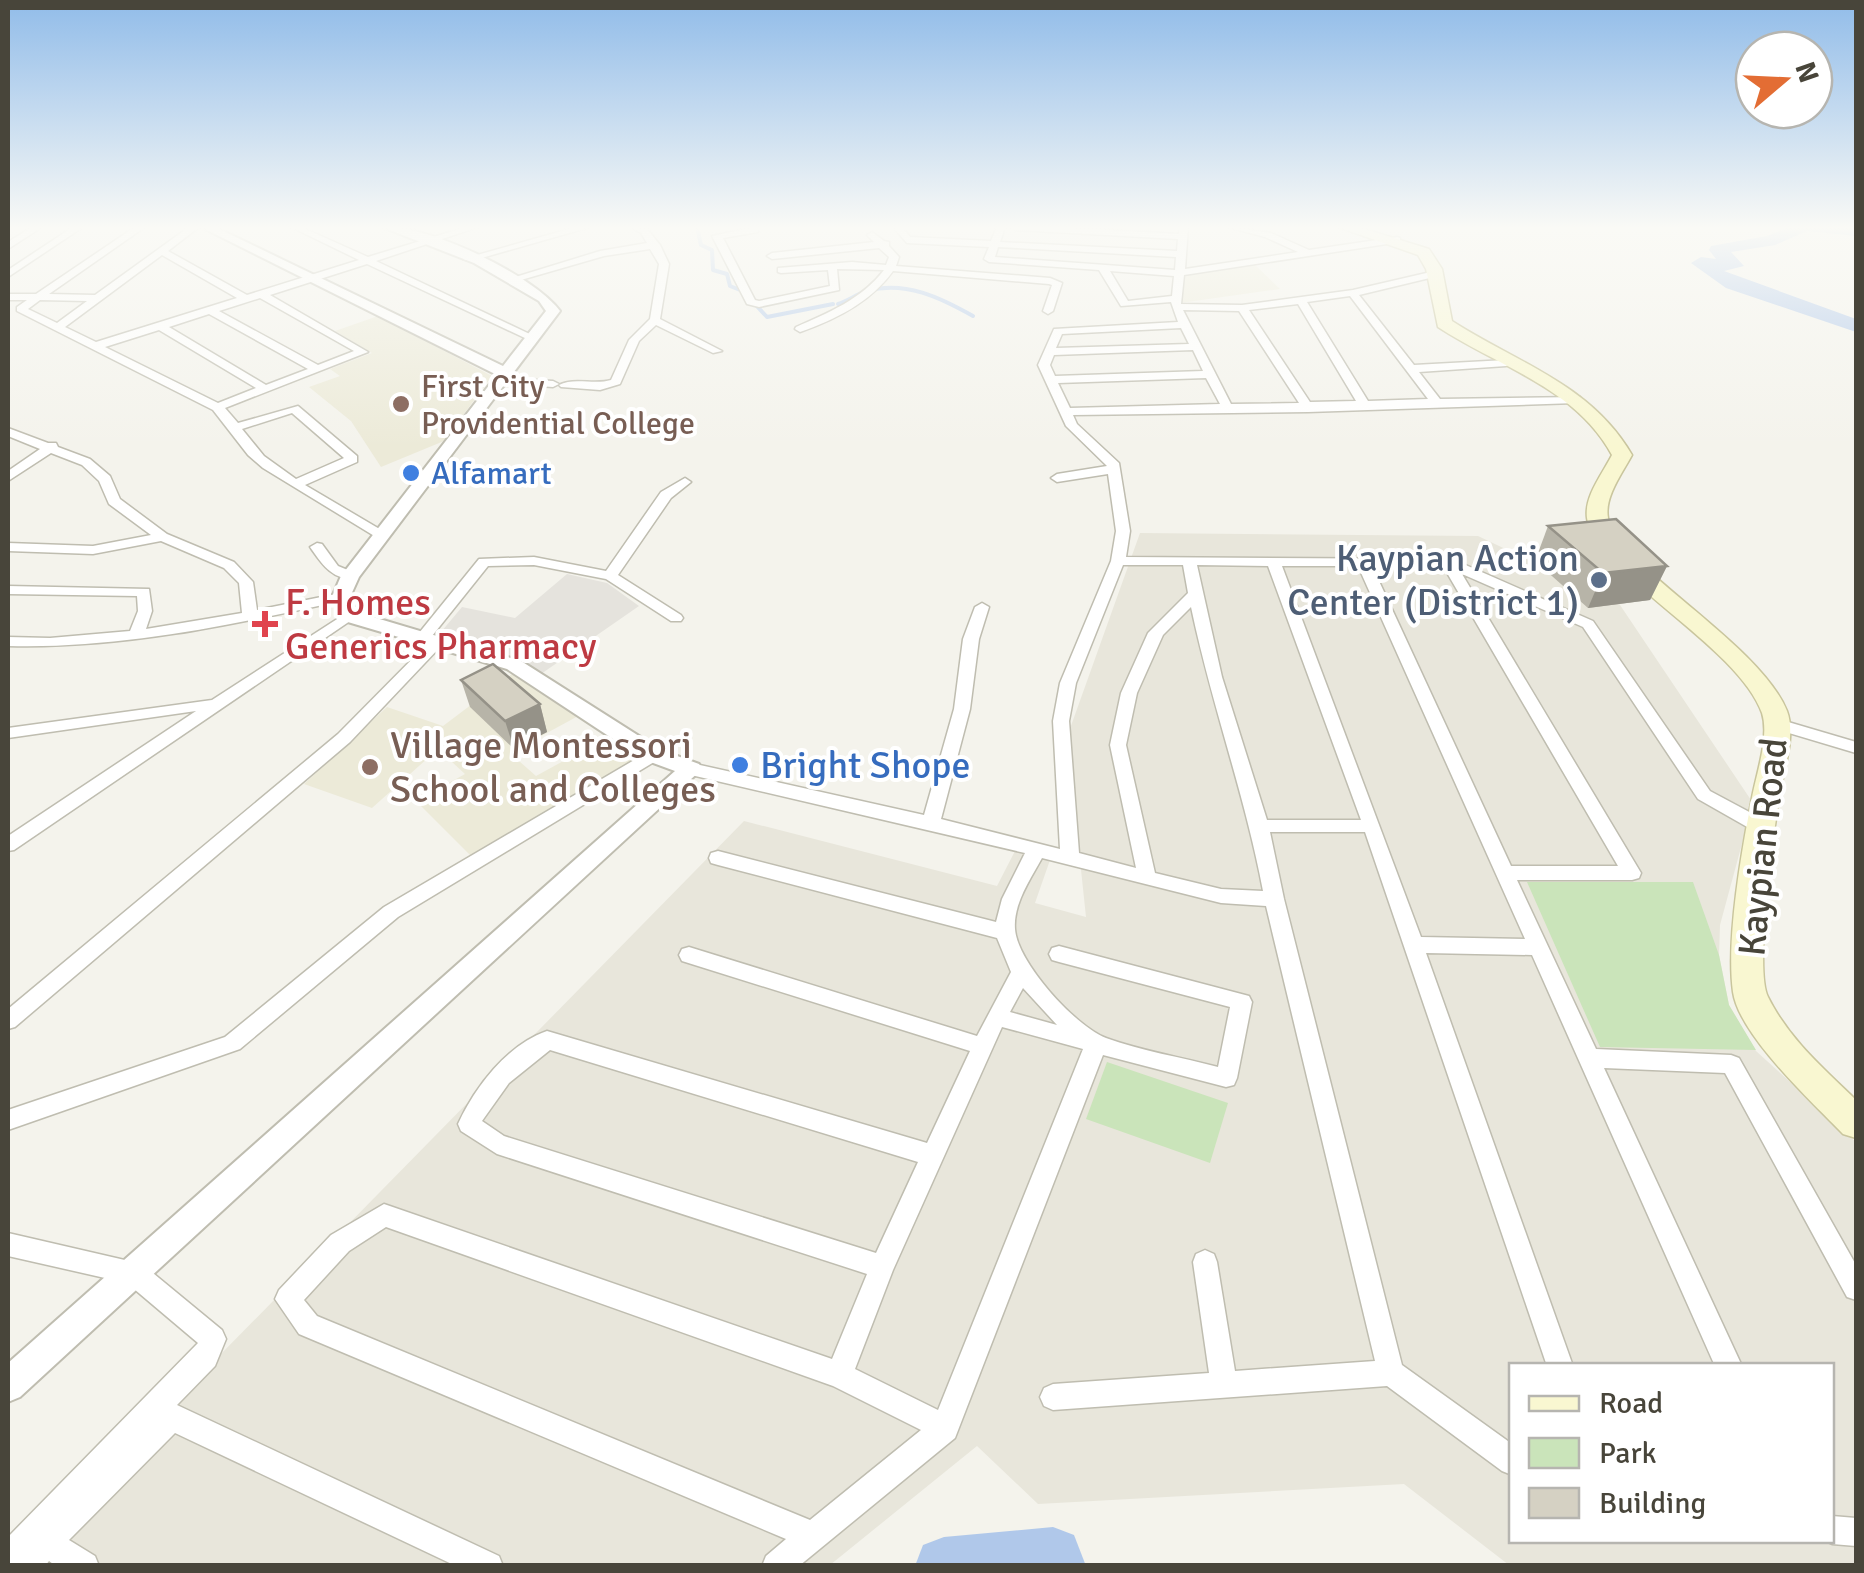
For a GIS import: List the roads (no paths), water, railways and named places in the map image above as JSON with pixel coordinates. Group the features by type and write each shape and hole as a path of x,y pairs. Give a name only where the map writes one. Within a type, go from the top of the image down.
{"main road":[{"name":"Kaypian Road","path":"1439,300 1444,323 1506,363 1576,399 1616,439 1622,455 1600,497 1597,519 1607,536 1617,552 1740,661 1764,690 1778,724 1749,922 1749,994 1781,1050 1856,1123"}],"street":[{"path":"8,317 33,300"},
{"path":"57,328 97,300"},
{"path":"93,347 241,300"},
{"path":"217,407 363,352 272,300"},
{"path":"354,300 500,377 600,386 616,382 634,340 655,320 658,300"},
{"path":"453,300 532,338"},
{"path":"8,845 214,704 345,607 350,576 554,310 548,300"},
{"path":"800,329 855,300"},
{"path":"1048,311 1051,300"},
{"path":"1123,300 1125,304 1242,308 1312,300"},
{"path":"1358,300 1438,404"},
{"path":"1302,302 1365,406"},
{"path":"1175,303 1181,324 1226,406"},
{"path":"1242,308 1308,408"},
{"path":"21,309 217,407 239,426 246,446 265,464 380,534"},
{"path":"210,310 317,369"},
{"path":"655,320 717,351"},
{"path":"1070,858 1061,721 1068,683 1118,561 1123,530 1114,469 1106,453 1072,426 1044,364 1058,332 1181,324"},
{"path":"160,326 265,389"},
{"path":"1048,352 1194,347"},
{"path":"1411,369 1506,363"},
{"path":"1048,380 1210,374"},
{"path":"1064,412 1576,399"},
{"path":"239,426 294,409 353,458 298,483"},
{"path":"10,435 52,446 86,462 105,479 114,500 162,537 229,565 246,582 250,616"},
{"path":"8,478 52,446"},
{"path":"1057,478 1114,469"},
{"path":"610,576 666,495 685,482"},
{"path":"8,547 92,550 162,537"},
{"path":"317,547 333,568 350,576"},
{"path":"8,1021 344,738 430,641 484,562 534,561 610,576 676,618"},
{"path":"1118,561 1447,562 1588,624 1704,795 1762,827"},
{"path":"1189,562 1214,677 1260,826 1274,899 1391,1373"},
{"path":"1274,562 1372,826 1559,1363"},
{"path":"1363,562 1727,1363"},
{"path":"1447,562 1632,873 1506,873"},
{"path":"8,590 144,592 145,611 136,636"},
{"path":"1147,877 1118,746 1128,693 1156,634 1196,594"},
{"path":"8,642 66,644 250,616 345,607 430,641 514,665 654,754 692,769 931,822 1221,896 1274,899"},
{"path":"931,822 962,710 971,639 982,607"},
{"path":"8,734 214,704"},
{"path":"1778,724 1856,748"},
{"path":"8,1120 232,1043 391,912 654,754"},
{"path":"8,1386 692,769"},
{"path":"1260,826 1372,826"},
{"path":"1036,849 1006,916 1004,932 1022,971 1062,1020 1096,1044"},
{"path":"718,858 1004,932"},
{"path":"1412,946 1540,946"},
{"path":"689,954 982,1046"},
{"path":"996,1017 1226,1078 1242,1002 1059,954"},
{"path":"839,1375 932,1155 996,1017 1022,971"},
{"path":"882,1267 497,1144 469,1124 479,1100 547,1040 932,1155"},
{"path":"776,1566 945,1428 1096,1044"},
{"path":"1590,1058 1731,1064 1856,1288"},
{"path":"813,1536 308,1325 288,1299 340,1243 384,1215 839,1375 945,1428"},
{"path":"8,1246 133,1272 213,1339 206,1356 8,1557"},
{"path":"1205,1262 1223,1382"},
{"path":"1053,1396 1391,1373 1509,1459"},
{"path":"24,1566 172,1417 489,1566"},
{"path":"46,1544 85,1566"}],"waterway":[{"path":"838,304 846,300"},
{"path":"942,300 973,316"},
{"path":"1779,300 1856,326"},
{"path":"753,302 767,317 833,304"},
{"path":"944,1566 1053,1556 1057,1566"}],"place":[{"name":"First City Providential College","path":"401,404"},
{"name":"Alfamart","path":"411,473"},
{"name":"Kaypian Action Center (District 1)","path":"1599,580"},
{"name":"F. Homes Generics Pharmacy","path":"265,624"},
{"name":"Bright Shope","path":"740,765"},
{"name":"Village Montessori School and Colleges","path":"370,767"}]}
